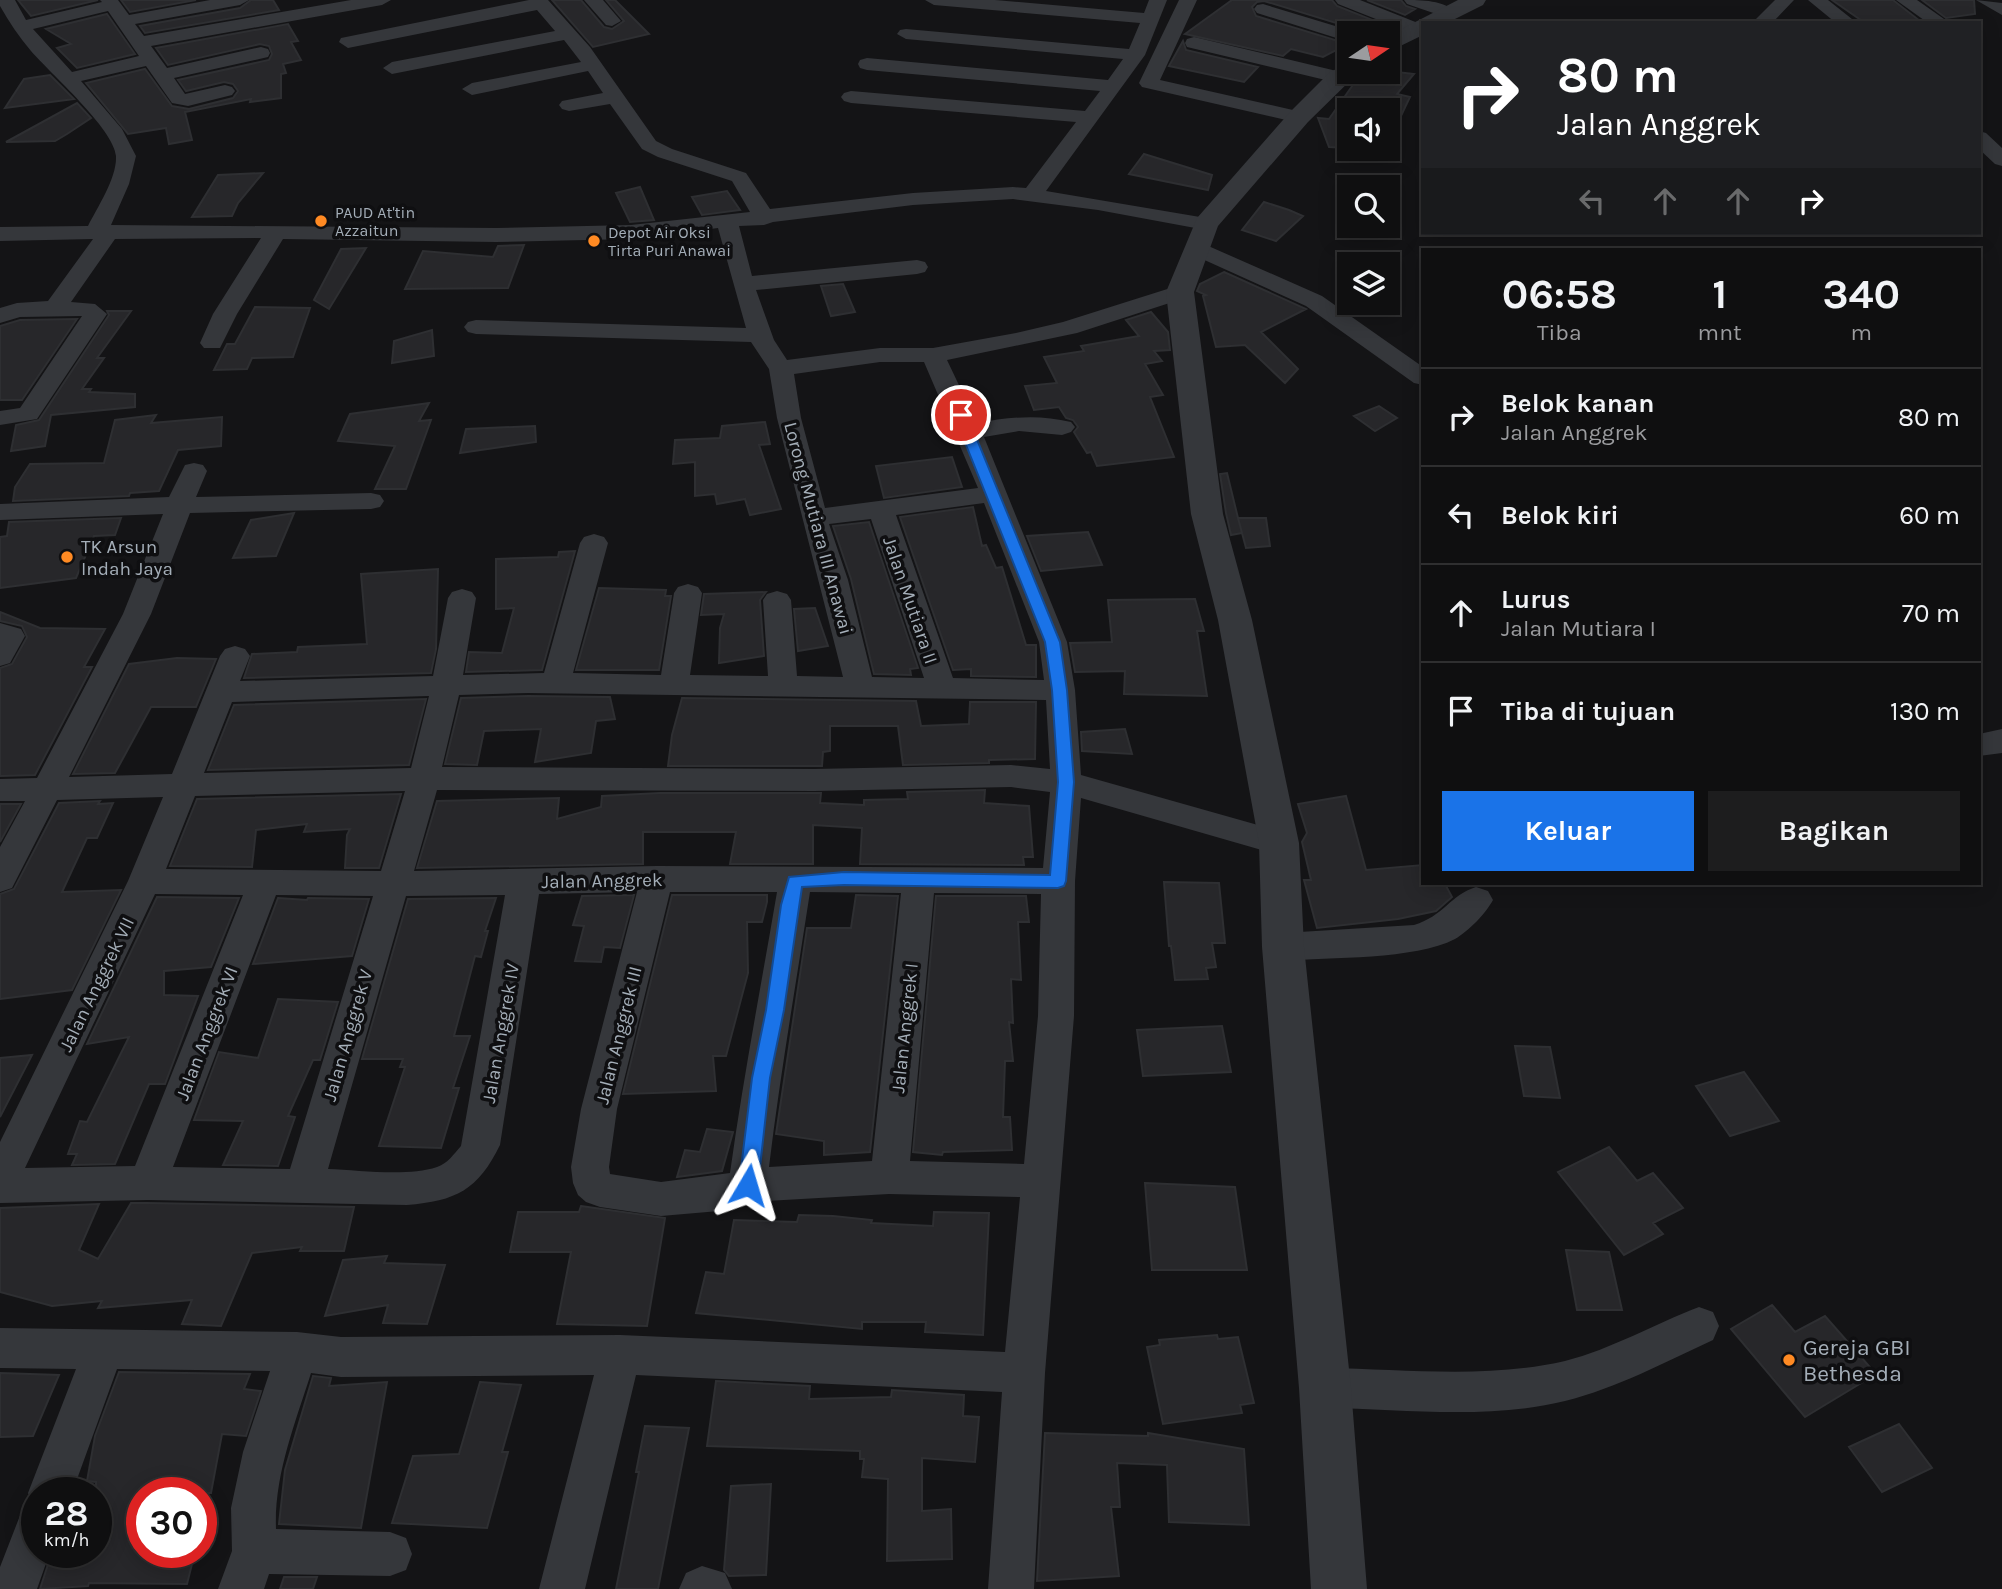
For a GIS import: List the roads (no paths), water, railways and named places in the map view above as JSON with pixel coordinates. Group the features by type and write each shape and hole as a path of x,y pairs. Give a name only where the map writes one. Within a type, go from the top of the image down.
{"street":[{"path":"6,0 36,46 125,147 126,159 104,231 55,308"},
{"path":"124,21 240,0"},
{"path":"67,79 146,50 382,0"},
{"path":"593,0 612,21"},
{"path":"934,0 1084,6 1152,19"},
{"path":"1033,194 1136,55 1158,0"},
{"path":"1188,0 1149,83 1299,117"},
{"path":"1344,0 1422,21"},
{"path":"1413,0 1428,21"},
{"path":"1433,21 1475,0"},
{"path":"1763,21 1785,0"},
{"path":"1818,0 1845,21"},
{"path":"1905,0 1935,19"},
{"path":"1986,0 2002,10"},
{"path":"348,42 540,2 592,65 649,145 665,153 739,177 753,195 764,219"},
{"path":"23,26 111,3 181,100 225,91"},
{"path":"1263,9 1337,32"},
{"path":"1400,39 1421,27"},
{"path":"392,68 568,34"},
{"path":"906,34 1136,55"},
{"path":"1194,43 1337,72"},
{"path":"163,75 261,53"},
{"path":"867,64 1113,86"},
{"path":"472,89 592,65"},
{"path":"1337,79 1299,117 1201,236 1180,292 1199,432 1206,514 1235,620 1279,843 1283,947 1325,1388 1339,1589"},
{"path":"569,105 614,97"},
{"path":"851,97 1090,117"},
{"path":"1981,139 2001,159"},
{"path":"1981,160 2001,159"},
{"path":"0,234 104,231 496,234 631,232 764,219 913,199 1033,194 1201,236 1314,301 1421,378"},
{"path":"727,223 759,335 767,353 780,368 880,355 933,355 1069,328 1180,292"},
{"path":"212,343 225,314 276,232"},
{"path":"745,284 917,267"},
{"path":"0,316 17,310 55,308 87,309 95,314 28,414 0,418"},
{"path":"476,327 759,335"},
{"path":"933,355 969,432 1053,642 1060,690 1066,782 1058,881 1056,1016 1024,1373 1011,1589"},
{"name":"Lorong Mutiara III Anawai","path":"780,368 789,418 814,518 834,580 860,687"},
{"path":"969,432 1019,423 1062,427"},
{"path":"0,879 45,789 98,695 139,610 178,504 194,471"},
{"path":"814,518 993,494"},
{"path":"0,512 178,504 371,501"},
{"name":"Jalan Mutiara II","path":"881,510 942,689"},
{"path":"556,684 594,543"},
{"path":"674,686 688,593"},
{"name":"Jalan Anggrek V","path":"303,1186 424,780 446,685 461,598"},
{"path":"777,600 783,687"},
{"path":"0,633 11,636 0,656"},
{"name":"Jalan Anggrek VII","path":"0,1184 145,881 186,785 235,656"},
{"path":"221,692 556,684 1060,690"},
{"path":"1981,745 1993,745 2002,740"},
{"path":"0,790 424,780 814,780 1011,776 1066,782 1279,843"},
{"name":"Jalan Anggrek","path":"145,881 392,884 657,879 1058,881"},
{"name":"Jalan Anggrek III","path":"657,879 599,1109 590,1167 592,1183 600,1189 661,1199 719,1194 748,1185"},
{"name":"Jalan Anggrek I","path":"889,1177 919,880"},
{"path":"795,881 789,905 775,1010 761,1078 748,1185 889,1177 1042,1181"},
{"name":"Jalan Anggrek IV","path":"303,1186 407,1188 439,1185 458,1176 472,1163 481,1145 524,882"},
{"name":"Jalan Anggrek VI","path":"148,1183 264,883"},
{"path":"1283,947 1414,939 1444,929 1476,900"},
{"path":"0,1184 303,1186"},
{"path":"1325,1388 1498,1389 1546,1385 1604,1368 1699,1326"},
{"path":"0,1348 297,1352 341,1357 620,1355 1024,1373"},
{"path":"56,1477 104,1348"},
{"path":"297,1352 264,1452 253,1508 247,1570 390,1554"},
{"path":"562,1589 620,1355"},
{"path":"14,1589 22,1568"},
{"path":"702,1589 709,1589"}],"place":[{"name":"PAUD At'tin Azzaitun","path":"321,221"},
{"name":"Depot Air Oksi Tirta Puri Anawai","path":"594,241"},
{"name":"TK Arsun Indah Jaya","path":"67,557"},
{"name":"Gereja GBI Bethesda","path":"1789,1360"}]}
